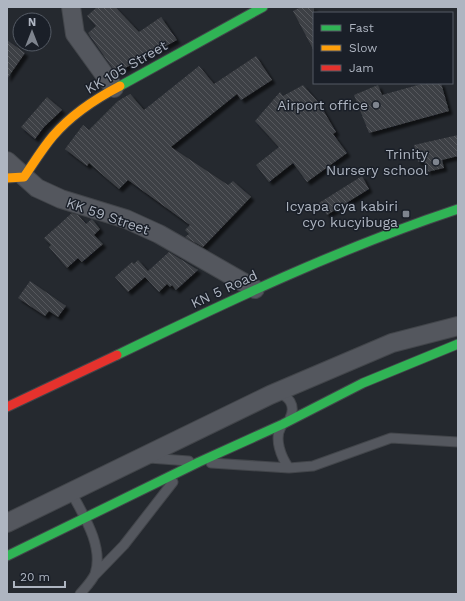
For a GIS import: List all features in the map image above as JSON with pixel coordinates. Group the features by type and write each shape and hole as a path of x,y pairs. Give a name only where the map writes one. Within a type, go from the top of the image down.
{"street":[{"path":"71,7 75,34 114,88"},
{"name":"KK 105 Street","path":"15,178 53,136 75,115 99,97 263,7"},
{"name":"KK 59 Street","path":"7,161 15,178 61,200 126,219 160,234 255,289"},
{"name":"KN 5 Road","path":"7,407 255,289 400,228 458,209"},
{"path":"7,523 270,395 392,343 458,326"},
{"path":"7,556 199,462 283,424 363,383 458,344"}],"lane":[{"path":"270,395 275,394 285,396 291,403 292,413 290,418 280,428 278,438 283,459 289,468"},
{"path":"142,457 289,468 313,466 391,438 458,442"},
{"path":"80,594 94,576 124,545 181,471"},
{"path":"71,492 85,518 97,552 97,565 94,576"}],"building":[{"path":"97,7 115,7 139,32 161,17 177,40 116,73 88,33 96,26 87,16"},
{"path":"301,7 314,7 313,49 293,11"},
{"path":"7,40 12,44 12,52 25,53 7,79"},
{"path":"256,56 272,80 241,100 237,94 171,147 228,185 233,181 251,197 203,247 185,237 189,234 185,230 190,225 128,180 119,189 89,163 87,166 65,149 83,125 89,130 118,101 130,94 144,110 199,66 214,84"},
{"path":"421,84 441,84 449,111 369,133 354,95 378,85 382,95"},
{"path":"303,85 319,103 336,132 333,134 347,153 307,182 293,163 269,182 256,165 279,147 255,121 280,92 283,96"},
{"path":"47,97 62,110 44,127 35,139 21,127"},
{"path":"458,135 458,156 442,160 444,168 427,172 424,161 418,162 414,145"},
{"path":"362,176 369,189 327,215 319,203"},
{"path":"72,213 78,215 86,224 92,219 100,229 94,235 103,244 82,262 78,258 67,268 49,247 51,245 44,238"},
{"path":"169,252 198,270 176,290 172,285 170,287 167,284 159,292 145,277 128,292 115,277 132,262 134,264 138,260 148,271"},
{"path":"30,281 66,306 58,317 49,311 45,316 18,298"}],"traffic: fast":[{"path":"120,86 263,7"},
{"path":"117,355 285,276 414,224 458,209"},
{"path":"7,556 199,462 283,424 363,383 458,344"}],"traffic: slow":[{"path":"7,178 24,177 41,151 60,128 93,102 120,86"}],"traffic: jam":[{"path":"7,407 117,355"}],"place":[{"name":"Airport office","path":"376,105"},
{"name":"Trinity Nursery school","path":"436,162"},
{"name":"Icyapa cya kabiri cyo kucyibuga","path":"406,214"}]}
